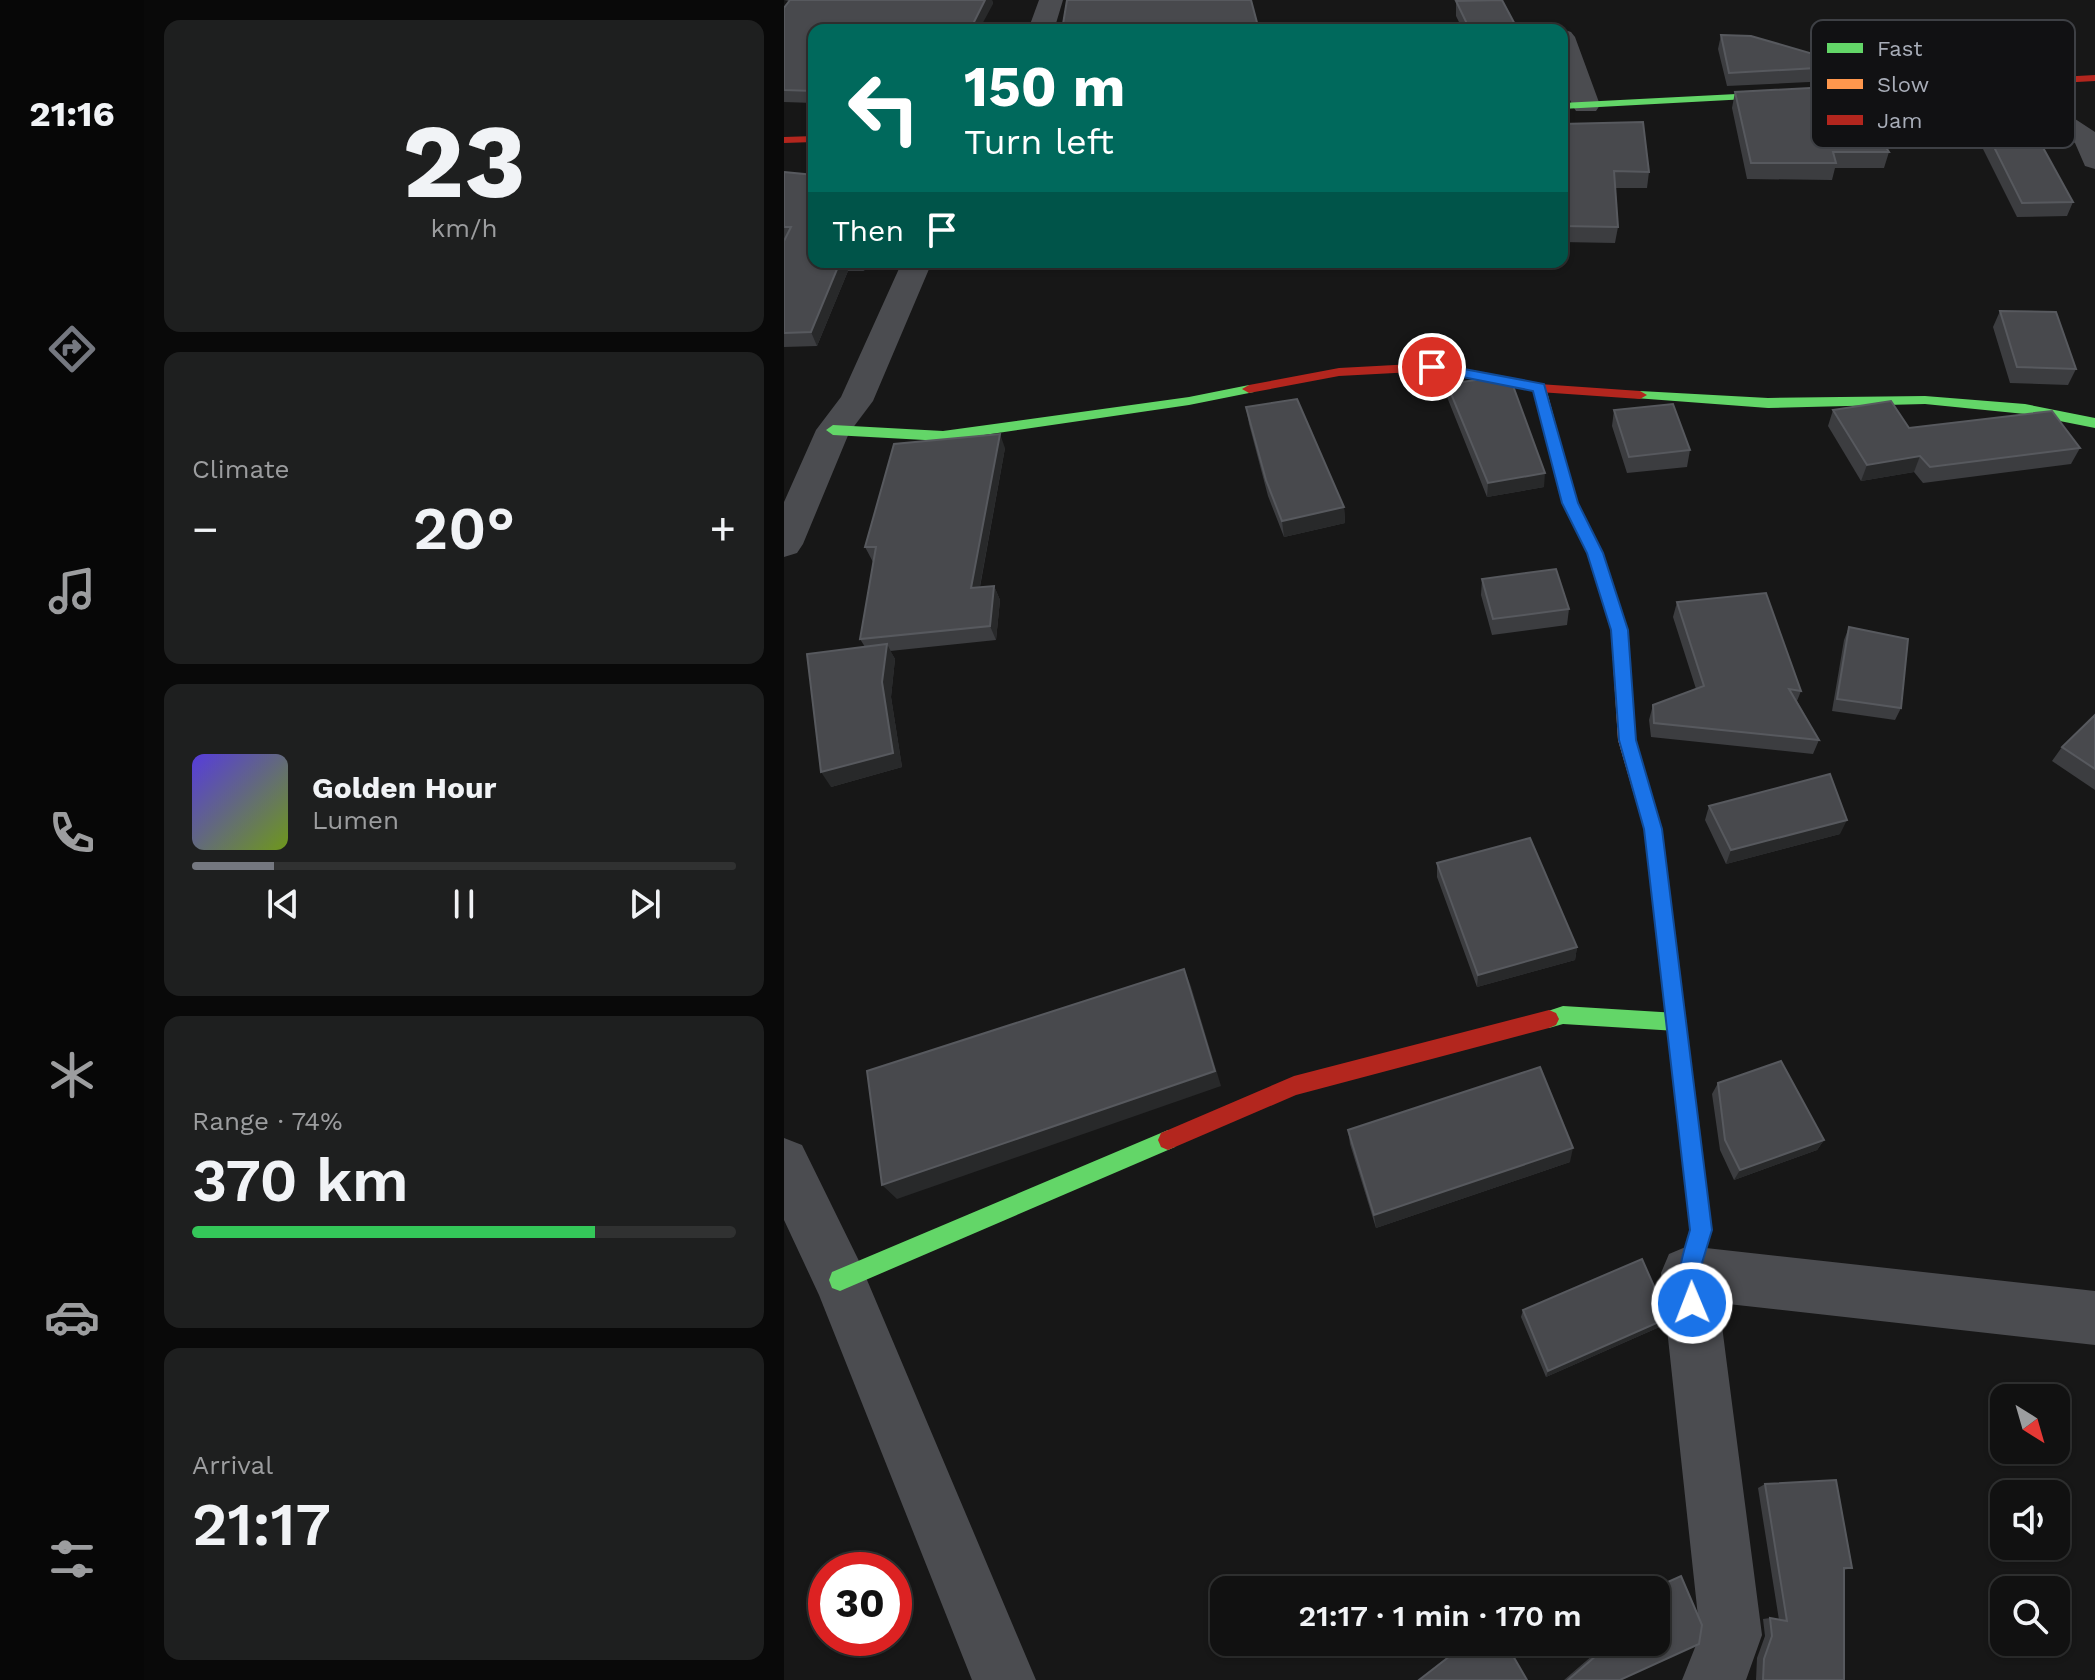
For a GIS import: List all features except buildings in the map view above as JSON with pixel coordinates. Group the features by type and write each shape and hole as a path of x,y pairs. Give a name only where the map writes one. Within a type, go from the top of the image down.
{"street":[{"path":"1043,24 1051,0"},
{"path":"1568,76 1574,106 1811,93"},
{"path":"2075,79 2095,78"},
{"path":"2075,131 2087,139 2095,160"},
{"path":"784,140 808,139"},
{"path":"784,544 833,430 856,401 914,268"},
{"path":"833,430 943,436 1189,401 1339,372 1432,367 1539,388 1768,403 1925,400 2025,409 2095,423"},
{"path":"1539,388 1570,503 1595,553 1619,630 1627,740 1653,829 1701,1230 1688,1273 1731,1635 1714,1680"},
{"path":"840,1280 1294,1086 1563,1015 1677,1022"},
{"path":"784,1163 840,1280 1004,1680"},
{"path":"1688,1273 2095,1318"}],"traffic: fast":[{"path":"1568,106 1811,93"},
{"path":"833,430 943,436 1189,401 1249,389"},
{"path":"1640,395 1768,403 1925,400 2025,409 2095,423"},
{"path":"1549,1019 1563,1015 1677,1022"},
{"path":"840,1280 1168,1140"}],"traffic: slow":[{"path":"1539,388 1570,503 1595,553 1619,630 1627,740 1653,829 1680,1056"}],"traffic: jam":[{"path":"2075,79 2095,78"},
{"path":"784,140 808,139"},
{"path":"1249,389 1339,372 1432,367 1539,388 1640,395"},
{"path":"1168,1140 1294,1086 1549,1019"},
{"path":"1680,1056 1701,1230 1688,1273"}],"route":[{"path":"1432,367 1539,388 1570,503 1595,553 1619,630 1627,740 1653,829 1701,1230 1688,1273 1692,1303"}]}
